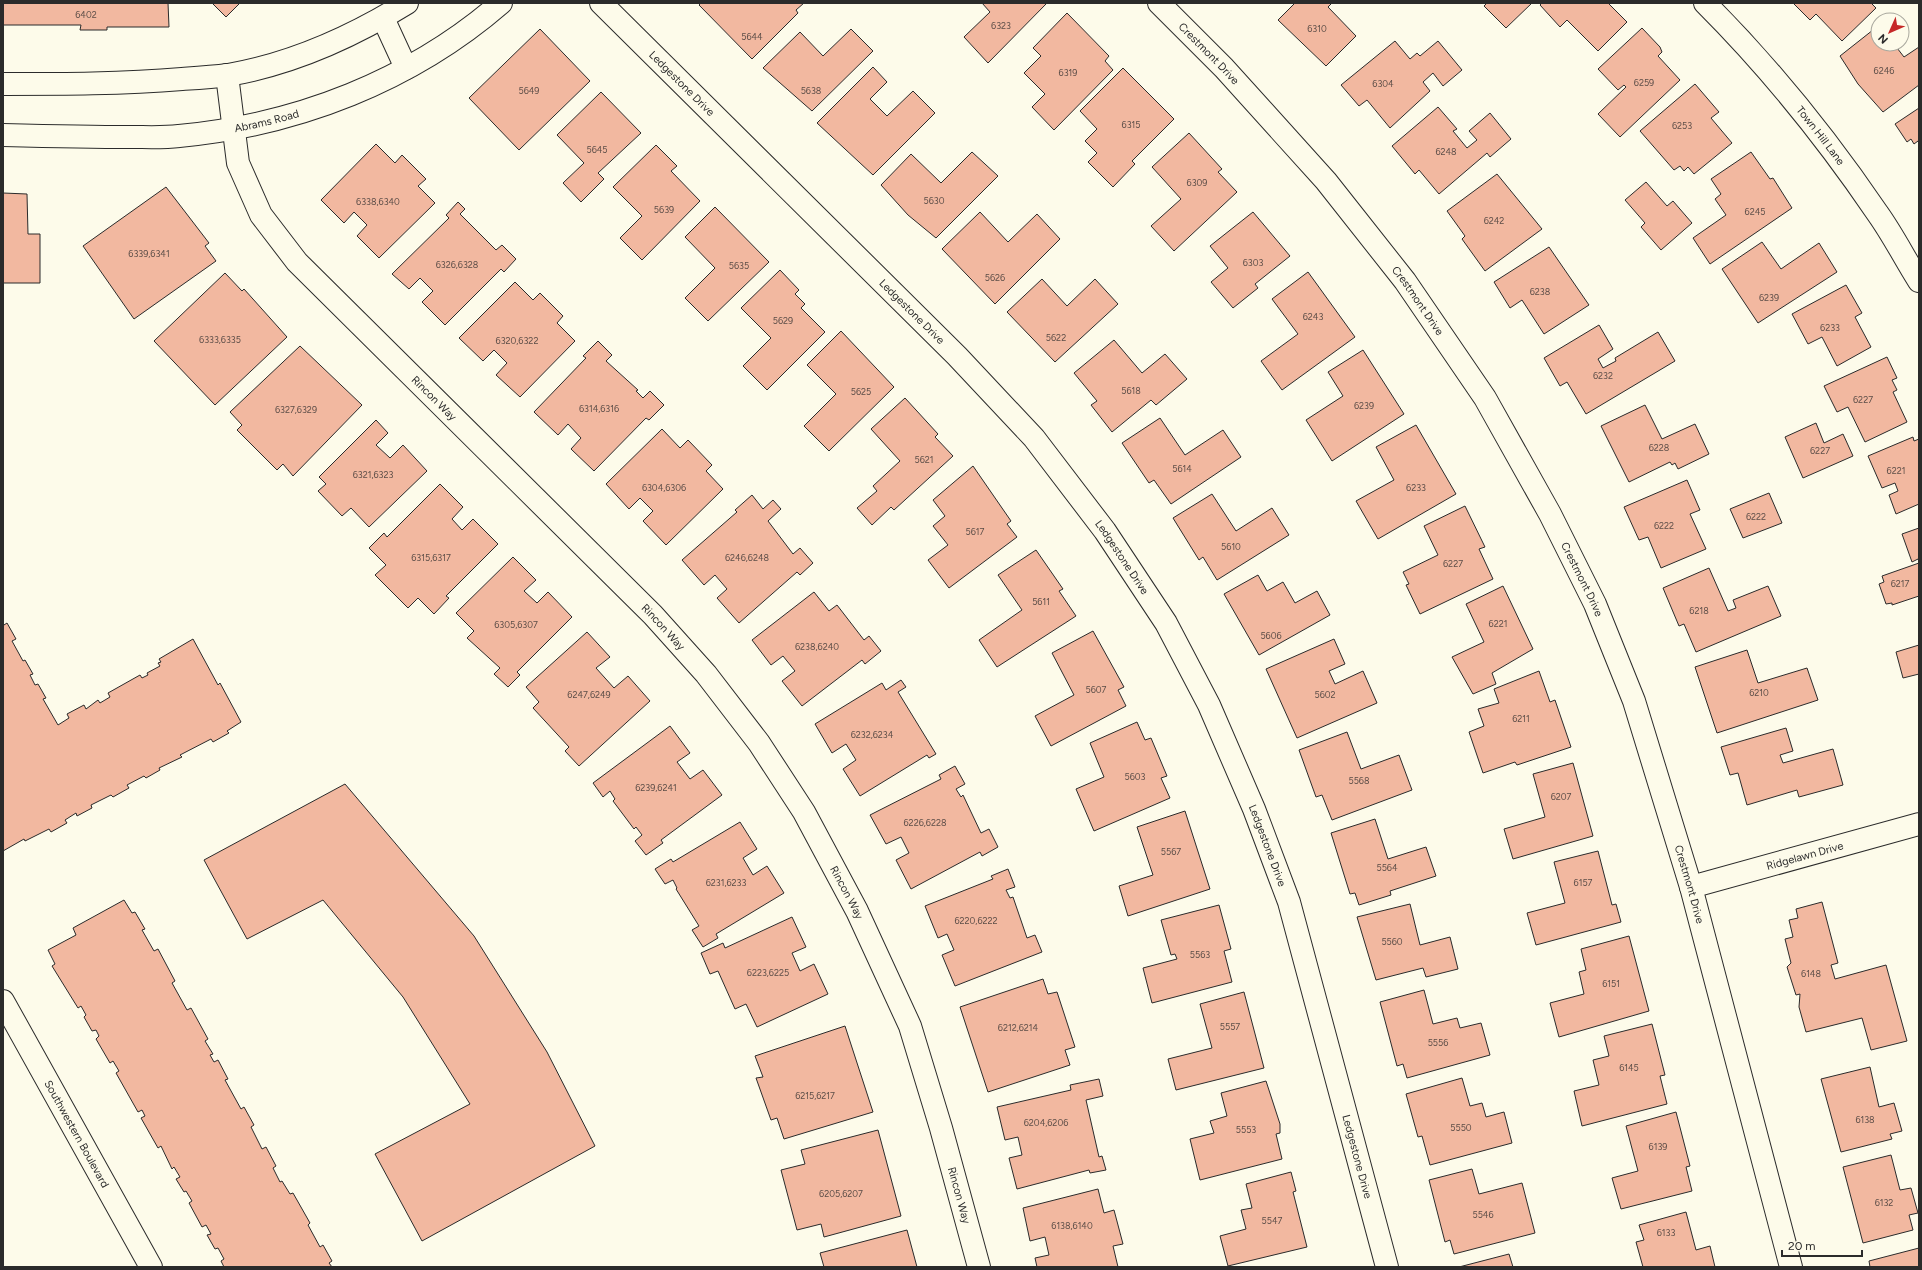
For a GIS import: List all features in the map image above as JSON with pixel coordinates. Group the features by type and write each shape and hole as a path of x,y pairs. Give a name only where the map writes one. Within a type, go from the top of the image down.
{"street":[{"path":"3,84 130,83 227,75 265,66 311,52 352,34 383,18 407,3"},
{"name":"Abrams Road","path":"3,135 178,136 233,129 289,117 339,101 388,79 436,51 501,3"},
{"name":"Ledgestone Drive","path":"601,3 957,356 1034,438 1105,531 1166,623 1209,705 1254,809 1289,902 1387,1267"},
{"name":"Crestmont Drive","path":"1159,3 1224,68 1326,181 1405,281 1485,398 1550,514 1595,604 1634,702 1691,888 1790,1267"},
{"name":"Town Hill Lane","path":"1705,3 1730,27 1803,111 1879,214 1919,281"},
{"path":"383,18 406,68"},
{"name":"Rincon Way","path":"227,75 238,163 261,215 297,262 653,615 706,674 759,743 804,812 857,911 910,1026 942,1128 978,1267"},
{"name":"Ridgelawn Drive","path":"1691,888 1919,824"},
{"name":"Southwestern Boulevard","path":"3,1001 151,1267"}],"building":[{"path":"3,3 168,3 169,27 107,27 107,30 80,30 81,25 3,25"},
{"path":"212,3 240,3 226,17"},
{"path":"701,3 804,3 796,10 798,13 752,59 699,5"},
{"path":"982,3 1047,3 988,63 964,37 990,12"},
{"path":"1295,3 1332,3 1328,7 1356,36 1326,66 1278,20"},
{"path":"1487,3 1532,3 1506,28 1484,6"},
{"path":"1542,3 1608,3 1627,22 1598,51 1567,20 1560,27 1540,5"},
{"path":"1793,3 1871,3 1876,8 1870,12 1870,14 1842,41 1816,14 1810,20"},
{"path":"1067,13 1109,56 1105,61 1113,70 1054,130 1032,107 1045,94 1024,73 1041,56 1033,48"},
{"path":"1642,28 1660,47 1662,52 1658,56 1680,80 1620,137 1598,114 1626,87 1624,85 1618,90 1598,69"},
{"path":"540,29 590,81 519,150 469,98"},
{"path":"851,29 873,51 812,111 763,68 800,32 823,56"},
{"path":"1870,32 1870,52 1900,52 1904,57 1919,47 1919,85 1883,112 1858,84 1840,56"},
{"path":"1395,41 1410,59 1417,53 1420,56 1438,41 1462,70 1443,86 1433,73 1423,82 1430,91 1390,128 1367,100 1359,106 1341,85"},
{"path":"873,67 887,82 870,99 887,116 913,91 935,113 873,175 817,123"},
{"path":"1123,68 1174,119 1132,161 1135,164 1113,187 1088,162 1097,153 1085,141 1097,129 1080,111"},
{"path":"1695,84 1719,112 1711,118 1732,143 1694,174 1688,167 1684,171 1680,166 1674,170 1640,131"},
{"path":"601,92 641,133 598,173 604,179 581,202 563,183 584,163 557,135"},
{"path":"1438,107 1457,129 1453,131 1467,148 1477,140 1469,131 1490,113 1511,139 1490,157 1487,153 1439,194 1419,170 1415,174 1392,146"},
{"path":"1919,108 1919,143 1918,141 1914,144 1911,139 1907,142 1895,124"},
{"path":"1189,133 1222,169 1218,172 1237,192 1174,251 1151,226 1181,199 1152,167"},
{"path":"376,144 395,163 402,155 426,179 418,186 435,203 379,258 357,236 367,225 354,212 344,223 321,200"},
{"path":"656,145 677,166 671,171 700,201 642,260 620,238 642,216 613,187"},
{"path":"972,152 998,176 936,238 908,215 881,185 911,154 941,183"},
{"path":"1751,152 1770,179 1773,178 1792,208 1710,264 1693,238 1726,215 1715,199 1721,194 1711,179"},
{"path":"1497,174 1542,229 1485,271 1462,239 1465,236 1447,211"},
{"path":"1646,182 1667,206 1673,201 1692,223 1661,250 1641,227 1645,223 1625,200"},
{"path":"166,187 209,243 205,246 216,261 134,319 83,246"},
{"path":"3,193 27,194 28,234 40,234 40,283 3,283"},
{"path":"458,202 465,209 460,214 496,250 502,245 516,259 504,272 501,269 445,325 422,302 433,291 420,278 409,289 392,274 449,218 446,215"},
{"path":"715,207 769,262 708,321 685,298 715,268 685,237"},
{"path":"980,212 1008,242 1037,214 1060,239 995,304 942,249"},
{"path":"1253,212 1290,256 1255,284 1258,288 1233,308 1211,282 1228,268 1210,246"},
{"path":"1762,242 1781,269 1819,243 1837,272 1758,323 1722,269"},
{"path":"1549,247 1589,305 1544,334 1522,300 1510,308 1494,282"},
{"path":"780,270 799,290 795,294 805,304 801,308 825,332 767,390 743,366 771,338 741,308"},
{"path":"1308,272 1355,337 1282,390 1261,361 1298,334 1272,299"},
{"path":"225,273 242,291 244,289 287,337 215,405 154,341"},
{"path":"1042,279 1067,306 1095,279 1118,304 1055,362 1007,312"},
{"path":"515,282 533,300 540,293 563,316 557,323 575,341 520,397 496,375 507,363 494,350 483,361 459,338"},
{"path":"1846,285 1862,313 1855,317 1871,347 1837,366 1822,337 1808,344 1792,314"},
{"path":"1599,325 1613,349 1598,359 1603,368 1616,361 1615,358 1658,332 1675,361 1586,414 1567,382 1560,386 1544,358"},
{"path":"841,331 894,387 829,451 804,426 836,394 807,365"},
{"path":"1114,340 1142,373 1165,354 1187,379 1156,405 1151,400 1112,432 1091,405 1097,401 1074,373"},
{"path":"598,341 612,355 606,361 638,390 636,391 643,398 650,391 664,405 649,420 646,418 594,471 571,449 581,438 568,424 558,435 534,412 586,358 583,356"},
{"path":"300,346 362,405 293,476 283,464 277,470 237,430 242,425 230,412"},
{"path":"1363,350 1404,414 1332,461 1306,420 1343,396 1328,372"},
{"path":"1887,357 1897,378 1892,380 1897,390 1893,392 1907,422 1865,442 1848,407 1837,412 1824,386"},
{"path":"905,398 938,434 935,437 953,456 894,510 891,507 872,525 857,508 877,491 873,486 900,461 871,429"},
{"path":"1645,405 1662,439 1695,424 1709,454 1678,469 1675,463 1672,465 1670,462 1629,482 1601,426"},
{"path":"1160,418 1185,455 1223,430 1241,457 1171,504 1154,480 1149,483 1122,443"},
{"path":"376,420 388,433 376,445 390,458 403,445 427,471 369,527 351,508 342,516 318,491 326,484 319,477"},
{"path":"1816,423 1824,443 1843,434 1853,456 1803,478 1785,437"},
{"path":"1416,425 1456,494 1378,539 1356,501 1394,480 1376,447"},
{"path":"662,429 680,448 688,440 712,465 706,471 723,489 666,545 643,521 653,511 640,498 629,509 606,484"},
{"path":"1913,437 1914,441 1919,439 1919,504 1896,514 1889,495 1898,491 1895,483 1882,488 1868,456"},
{"path":"973,466 1011,521 1007,524 1017,537 949,588 928,560 948,545 933,526 945,516 933,500"},
{"path":"1687,480 1700,510 1690,514 1706,549 1661,568 1648,537 1639,540 1624,507"},
{"path":"440,484 463,507 452,519 462,530 473,519 498,544 446,596 449,598 434,614 418,598 408,608 375,575 386,565 369,548 384,533 387,537"},
{"path":"1769,493 1782,523 1743,538 1730,509"},
{"path":"1212,494 1236,531 1272,508 1289,535 1217,580 1203,557 1199,560 1173,518"},
{"path":"752,495 763,509 773,500 781,509 768,521 793,554 800,548 813,563 800,575 797,572 739,623 717,598 727,589 715,575 704,585 682,560 737,512 735,510"},
{"path":"1465,506 1485,547 1479,549 1493,579 1420,614 1406,585 1409,584 1403,572 1438,555 1424,526"},
{"path":"1919,528 1919,562 1918,559 1912,562 1902,534"},
{"path":"1036,550 1063,589 1059,591 1076,616 997,667 979,640 1022,610 998,575"},
{"path":"513,557 536,580 524,591 537,603 548,592 572,617 517,672 520,675 508,687 494,674 500,668 467,638 474,631 456,613"},
{"path":"1919,563 1919,596 1892,605 1892,603 1886,604 1879,584 1884,582 1882,576"},
{"path":"1709,568 1728,611 1736,608 1733,600 1768,586 1781,616 1696,652 1684,624 1679,626 1663,588"},
{"path":"1258,575 1267,591 1283,582 1295,603 1317,591 1330,615 1259,655 1224,594"},
{"path":"1503,586 1533,649 1492,673 1496,684 1473,694 1452,657 1484,642 1466,604"},
{"path":"814,592 829,611 837,605 864,640 869,636 881,651 865,664 862,660 802,706 782,681 795,671 783,656 771,665 752,640"},
{"path":"3,623 4,625 7,623 16,639 12,641 23,661 25,660 33,674 30,675 35,685 38,684 46,698 43,699 58,725 69,718 67,714 84,705 86,709 98,700 100,703 110,697 108,693 140,675 142,678 148,675 147,673 160,666 158,663 161,662 159,659 193,639 218,685 220,683 241,722 227,731 229,733 213,742 211,739 180,755 182,757 159,768 160,770 146,778 144,776 127,785 129,788 113,797 111,795 91,805 92,808 77,816 76,813 65,820 67,823 51,832 49,829 25,841 24,839 3,851"},
{"path":"1093,631 1124,687 1118,690 1126,706 1051,746 1035,716 1074,695 1052,653"},
{"path":"587,632 610,657 596,668 614,688 628,676 650,701 579,766 565,751 569,747 533,708 539,702 526,687"},
{"path":"1334,639 1345,664 1329,671 1335,684 1363,671 1377,703 1297,738 1266,669"},
{"path":"1919,645 1919,674 1903,678 1896,652"},
{"path":"1747,650 1758,683 1807,668 1818,700 1717,733 1695,667"},
{"path":"1539,671 1550,702 1555,700 1571,747 1517,765 1515,762 1483,773 1469,732 1484,726 1478,709 1499,703 1494,689"},
{"path":"901,680 906,687 898,692 936,754 929,758 927,755 860,796 843,769 856,760 846,744 832,753 815,724 882,683 886,690"},
{"path":"1137,722 1145,740 1151,738 1167,776 1161,778 1170,798 1094,831 1076,789 1104,777 1090,743"},
{"path":"670,726 690,753 677,762 690,779 703,770 722,795 661,840 663,843 646,855 635,841 642,835 636,827 634,829 613,801 615,799 610,791 603,797 593,783"},
{"path":"1786,728 1793,751 1780,755 1783,763 1833,749 1843,785 1799,797 1797,790 1747,805 1738,773 1730,775 1721,747"},
{"path":"1347,732 1361,769 1399,755 1412,790 1332,820 1322,795 1316,797 1299,750"},
{"path":"1573,763 1593,836 1513,859 1504,829 1545,817 1533,774"},
{"path":"955,766 965,784 956,789 961,797 963,795 981,833 989,829 998,847 982,856 980,852 911,889 896,860 909,853 901,837 886,844 870,815 941,779 939,775"},
{"path":"345,784 474,936 547,1052 595,1146 422,1241 375,1154 470,1104 403,997 323,900 247,939 204,860"},
{"path":"1185,811 1210,889 1128,916 1119,886 1153,875 1137,827"},
{"path":"1375,819 1388,859 1426,847 1436,876 1390,891 1391,895 1359,905 1355,893 1350,894 1331,833"},
{"path":"740,822 757,849 743,858 753,875 767,866 784,893 716,934 718,938 703,947 692,930 699,926 676,889 677,888 673,880 665,884 655,869 671,859 673,862"},
{"path":"1598,851 1612,905 1616,904 1621,922 1536,945 1527,913 1565,903 1554,862"},
{"path":"1008,869 1015,887 1006,890 1010,898 1013,897 1027,938 1035,935 1042,952 955,986 942,955 954,950 947,934 938,938 925,906 993,879 991,876"},
{"path":"124,900 132,913 135,912 145,929 142,930 154,951 158,949 175,981 172,983 187,1010 191,1008 208,1039 205,1041 213,1054 210,1055 214,1062 218,1060 228,1079 225,1080 241,1109 244,1107 254,1125 251,1127 262,1149 266,1147 276,1166 273,1168 280,1182 282,1181 290,1194 293,1193 310,1223 308,1225 320,1247 323,1245 332,1261 329,1263 332,1267 224,1267 221,1261 224,1259 218,1248 215,1249 207,1235 211,1234 206,1225 202,1227 189,1203 192,1201 176,1179 180,1177 174,1167 172,1169 161,1146 158,1148 141,1118 145,1116 142,1110 138,1112 116,1073 119,1071 113,1061 110,1063 96,1039 99,1036 96,1030 92,1031 84,1017 86,1015 81,1006 78,1008 52,966 55,964 48,950 76,935 73,928"},
{"path":"1822,902 1838,963 1831,965 1835,979 1886,965 1907,1041 1871,1050 1862,1018 1806,1032 1799,1007 1800,994 1796,995 1787,967 1791,963 1785,939 1793,937 1789,920 1798,918 1796,909"},
{"path":"1410,904 1420,945 1450,937 1458,969 1426,977 1423,968 1376,980 1357,917"},
{"path":"1219,905 1231,949 1224,951 1232,982 1152,1003 1143,968 1177,959 1175,954 1171,955 1161,920"},
{"path":"792,917 806,947 792,953 800,971 814,964 828,994 757,1027 746,1004 735,1009 718,971 710,974 701,953 723,943 725,948"},
{"path":"1629,936 1649,1011 1559,1037 1550,1003 1584,994 1579,972 1586,970 1581,949"},
{"path":"1043,979 1048,994 1057,992 1075,1047 1065,1050 1070,1065 988,1092 960,1007"},
{"path":"1424,990 1433,1024 1457,1018 1460,1028 1481,1023 1490,1055 1407,1078 1403,1064 1397,1066 1380,1002"},
{"path":"1244,992 1264,1068 1176,1090 1168,1059 1212,1048 1200,1004"},
{"path":"1652,1024 1665,1075 1660,1076 1667,1104 1582,1126 1574,1091 1599,1085 1593,1060 1609,1056 1604,1036"},
{"path":"845,1026 873,1112 784,1139 777,1118 771,1120 756,1078 763,1077 755,1056"},
{"path":"1870,1067 1879,1107 1894,1103 1902,1131 1890,1134 1892,1139 1841,1152 1821,1079"},
{"path":"1462,1078 1470,1106 1482,1103 1486,1117 1504,1112 1512,1143 1430,1165 1422,1136 1418,1137 1406,1094"},
{"path":"1099,1079 1103,1096 1086,1100 1099,1157 1102,1156 1106,1170 1090,1173 1089,1170 1017,1189 1009,1158 1022,1155 1018,1137 1005,1140 997,1107 1071,1090 1070,1085"},
{"path":"1266,1081 1280,1124 1280,1133 1276,1134 1282,1159 1200,1180 1190,1139 1214,1133 1210,1121 1227,1116 1221,1093"},
{"path":"1676,1112 1690,1166 1686,1167 1692,1191 1621,1209 1612,1178 1638,1171 1626,1126"},
{"path":"878,1130 901,1216 824,1237 821,1224 797,1230 781,1170 805,1164 801,1150"},
{"path":"1891,1155 1900,1190 1911,1188 1918,1213 1909,1215 1913,1230 1863,1243 1843,1167"},
{"path":"1472,1169 1479,1194 1522,1183 1535,1233 1454,1254 1450,1240 1445,1242 1429,1180"},
{"path":"1291,1172 1296,1191 1293,1192 1307,1247 1228,1266 1220,1236 1246,1229 1241,1210 1252,1208 1246,1184"},
{"path":"1098,1189 1104,1213 1114,1210 1123,1244 1113,1246 1118,1267 1037,1267 1035,1258 1049,1255 1045,1237 1030,1241 1023,1208"},
{"path":"1686,1212 1696,1250 1710,1246 1715,1267 1643,1267 1636,1242 1644,1240 1639,1225"},
{"path":"907,1230 917,1267 824,1267 820,1253"},
{"path":"1919,1248 1919,1267 1870,1267 1869,1261"},
{"path":"1509,1254 1513,1267 1459,1267"}]}
